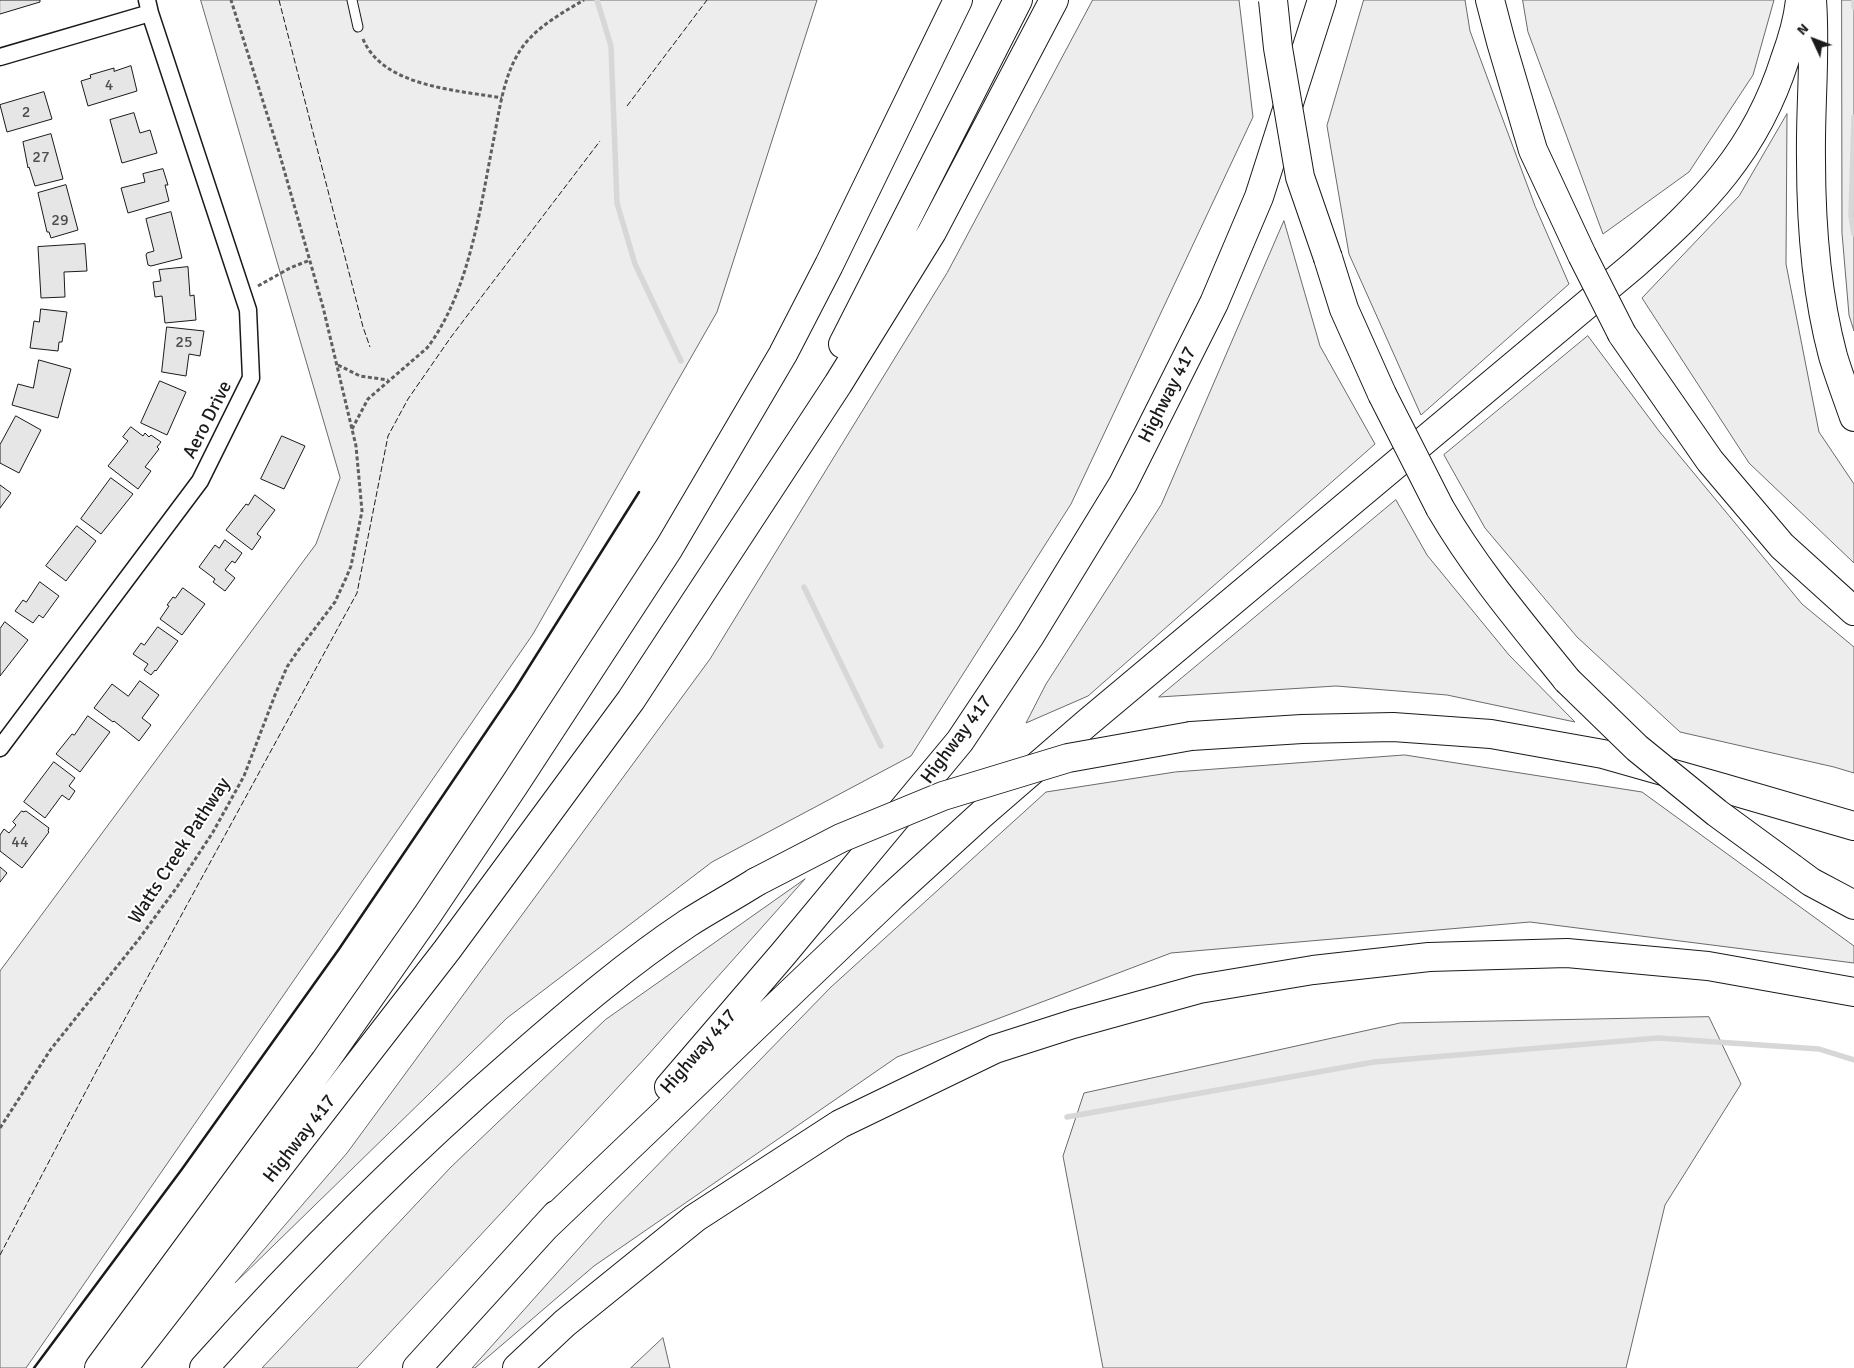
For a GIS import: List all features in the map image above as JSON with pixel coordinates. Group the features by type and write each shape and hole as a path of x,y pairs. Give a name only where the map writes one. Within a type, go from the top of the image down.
{"highway":[{"path":"99,1368 325,1061 428,914 669,548 783,354 829,265 958,0"},
{"path":"769,489 966,106 1018,0"},
{"name":"Highway 417","path":"123,1368 447,950 631,700 838,384 932,232 1054,0"},
{"path":"1272,0 1278,48 1300,177 1344,309 1382,394 1440,508 1459,541 1497,594 1566,680 1637,748 1718,813 1811,882 1854,905"},
{"name":"Highway 417","path":"416,1368 603,1164 762,979 954,748 1030,636 1123,484 1214,303 1259,197 1322,0"},
{"path":"1490,0 1533,150 1582,255 1622,334 1710,461 1782,546 1854,611"},
{"path":"543,1229 892,896 982,814 1087,723 1634,265 1706,198 1727,172 1759,122 1783,68 1793,36 1800,0"},
{"path":"1812,0 1814,49 1811,159 1814,247 1818,282 1833,357 1854,417"},
{"path":"204,1368 274,1291 402,1163 552,1028 648,952 688,923 756,882 841,838 943,796 1068,758 1191,736 1302,729 1393,727 1491,734 1603,754 1854,826"},
{"path":"517,1368 565,1323 695,1218 840,1124 995,1049 1074,1024 1199,989 1313,970 1429,957 1567,953 1708,966 1854,992"}],"street":[{"path":"0,57 149,6"},
{"name":"Aero Drive","path":"0,748 200,481 251,378 248,310 149,6"}],"lane":[{"path":"352,0 358,27"}],"path":[{"name":"Watts Creek Pathway","path":"0,1128 51,1049 139,939 177,887 213,832 244,776 274,695 287,667 335,602 351,566 362,512 356,446 310,260 279,152 230,0"},
{"path":"352,429 368,399 416,359 433,340 458,289 468,259 502,98 516,58 528,40 544,25 584,0"},
{"path":"358,27 372,55 396,73 429,85 502,98"},
{"path":"242,295 290,268 310,260"},
{"path":"337,364 360,376 389,380"}],"shaded area":[{"path":"201,0 817,0 717,312 533,634 26,1368 0,1368 0,971 316,544 340,478"},
{"path":"1093,0 1239,0 1253,117 1071,504 911,756 712,862 507,1018 235,1283 347,1153 710,659 947,273"},
{"path":"1364,0 1465,0 1470,31 1535,206 1569,284 1421,415 1349,254 1327,126"},
{"path":"1523,0 1774,0 1753,75 1689,172 1603,234 1528,32"},
{"path":"1842,0 1854,0 1854,331 1849,315 1842,233"},
{"path":"1787,114 1786,264 1819,432 1854,484 1854,563 1749,463 1642,298 1739,196"},
{"path":"1284,221 1320,346 1375,444 1088,696 1026,723 1046,684 1161,505"},
{"path":"1588,336 1659,431 1802,604 1854,647 1854,773 1680,732 1577,637 1485,528 1444,455"},
{"path":"1396,500 1427,555 1509,655 1575,722 1447,695 1336,686 1159,697"},
{"path":"1405,755 1642,792 1854,946 1854,963 1530,922 1171,953 897,1057 594,1266 475,1368 472,1368 606,1218 831,987 1046,792 1175,772"},
{"path":"805,879 647,1056 357,1368 262,1368 451,1167 605,1020"},
{"path":"1709,1017 1741,1084 1665,1205 1626,1368 1103,1368 1063,1156 1084,1093 1400,1023"},
{"path":"663,1338 670,1368 631,1368"}],"building":[{"path":"0,0 40,0 40,2 0,14"},
{"path":"131,66 137,91 88,106 81,81 91,78 90,75 114,68 114,71"},
{"path":"44,92 52,119 7,132 0,105"},
{"path":"134,113 140,133 150,130 157,153 122,163 110,120"},
{"path":"51,134 63,179 35,186 28,168 23,142"},
{"path":"163,169 168,185 165,185 169,201 128,213 121,188 145,182 143,174"},
{"path":"66,185 78,230 51,238 49,232 47,232 38,193"},
{"path":"171,212 182,258 151,266 148,265 146,255 154,251 146,219"},
{"path":"85,244 87,271 64,272 65,297 41,298 38,247"},
{"path":"188,267 190,296 194,295 196,320 165,323 162,296 155,297 153,282 161,281 159,270"},
{"path":"41,309 67,312 62,342 59,342 58,351 30,348 34,321 39,322"},
{"path":"167,327 204,331 200,356 189,354 186,376 162,372"},
{"path":"39,360 71,369 58,418 12,405 18,384 33,388"},
{"path":"160,381 186,392 167,435 141,423"},
{"path":"16,416 41,430 19,473 0,463 0,445"},
{"path":"131,427 143,436 145,433 149,437 151,435 161,442 157,447 159,449 145,467 151,471 138,489 108,466 128,441 123,437"},
{"path":"282,436 305,446 284,489 261,479"},
{"path":"111,478 133,494 101,534 81,519"},
{"path":"0,485 11,493 0,508"},
{"path":"255,495 275,510 257,534 261,537 252,550 226,530"},
{"path":"77,526 96,541 66,581 46,566"},
{"path":"225,540 242,553 235,563 232,561 225,570 235,578 225,591 213,582 215,579 199,567 215,545 219,548"},
{"path":"40,582 59,596 43,618 39,615 33,623 15,611 23,600 26,602"},
{"path":"183,588 205,604 182,635 160,619 169,606 167,605"},
{"path":"5,622 28,640 0,676 0,629"},
{"path":"158,627 178,641 151,675 144,670 148,664 133,654 141,643 144,645"},
{"path":"140,681 159,695 142,718 151,725 139,741 94,708 112,684 128,696"},
{"path":"88,716 110,732 80,772 56,754 72,734 74,735"},
{"path":"54,762 75,778 69,786 75,791 69,800 62,795 45,818 24,802"},
{"path":"22,811 26,811 49,828 49,832 22,868 0,851 0,835 4,829 9,833 16,825 13,822"},
{"path":"0,867 7,873 0,882"}],"waterway":[{"path":"597,0 611,46 617,203 635,264 681,361"},
{"path":"1854,0 1854,7"},
{"path":"1854,117 1851,216 1854,234"},
{"path":"804,587 881,746"},
{"path":"1067,1117 1374,1062 1658,1038 1819,1049 1854,1060"}],"fence":[{"path":"279,0 363,327 370,347"},
{"path":"627,106 707,0"},
{"path":"0,1255 97,1070 357,593 388,436 408,399 451,337 600,141"}],"wall":[{"path":"34,1368 182,1169 339,949 515,689 639,492"}]}
